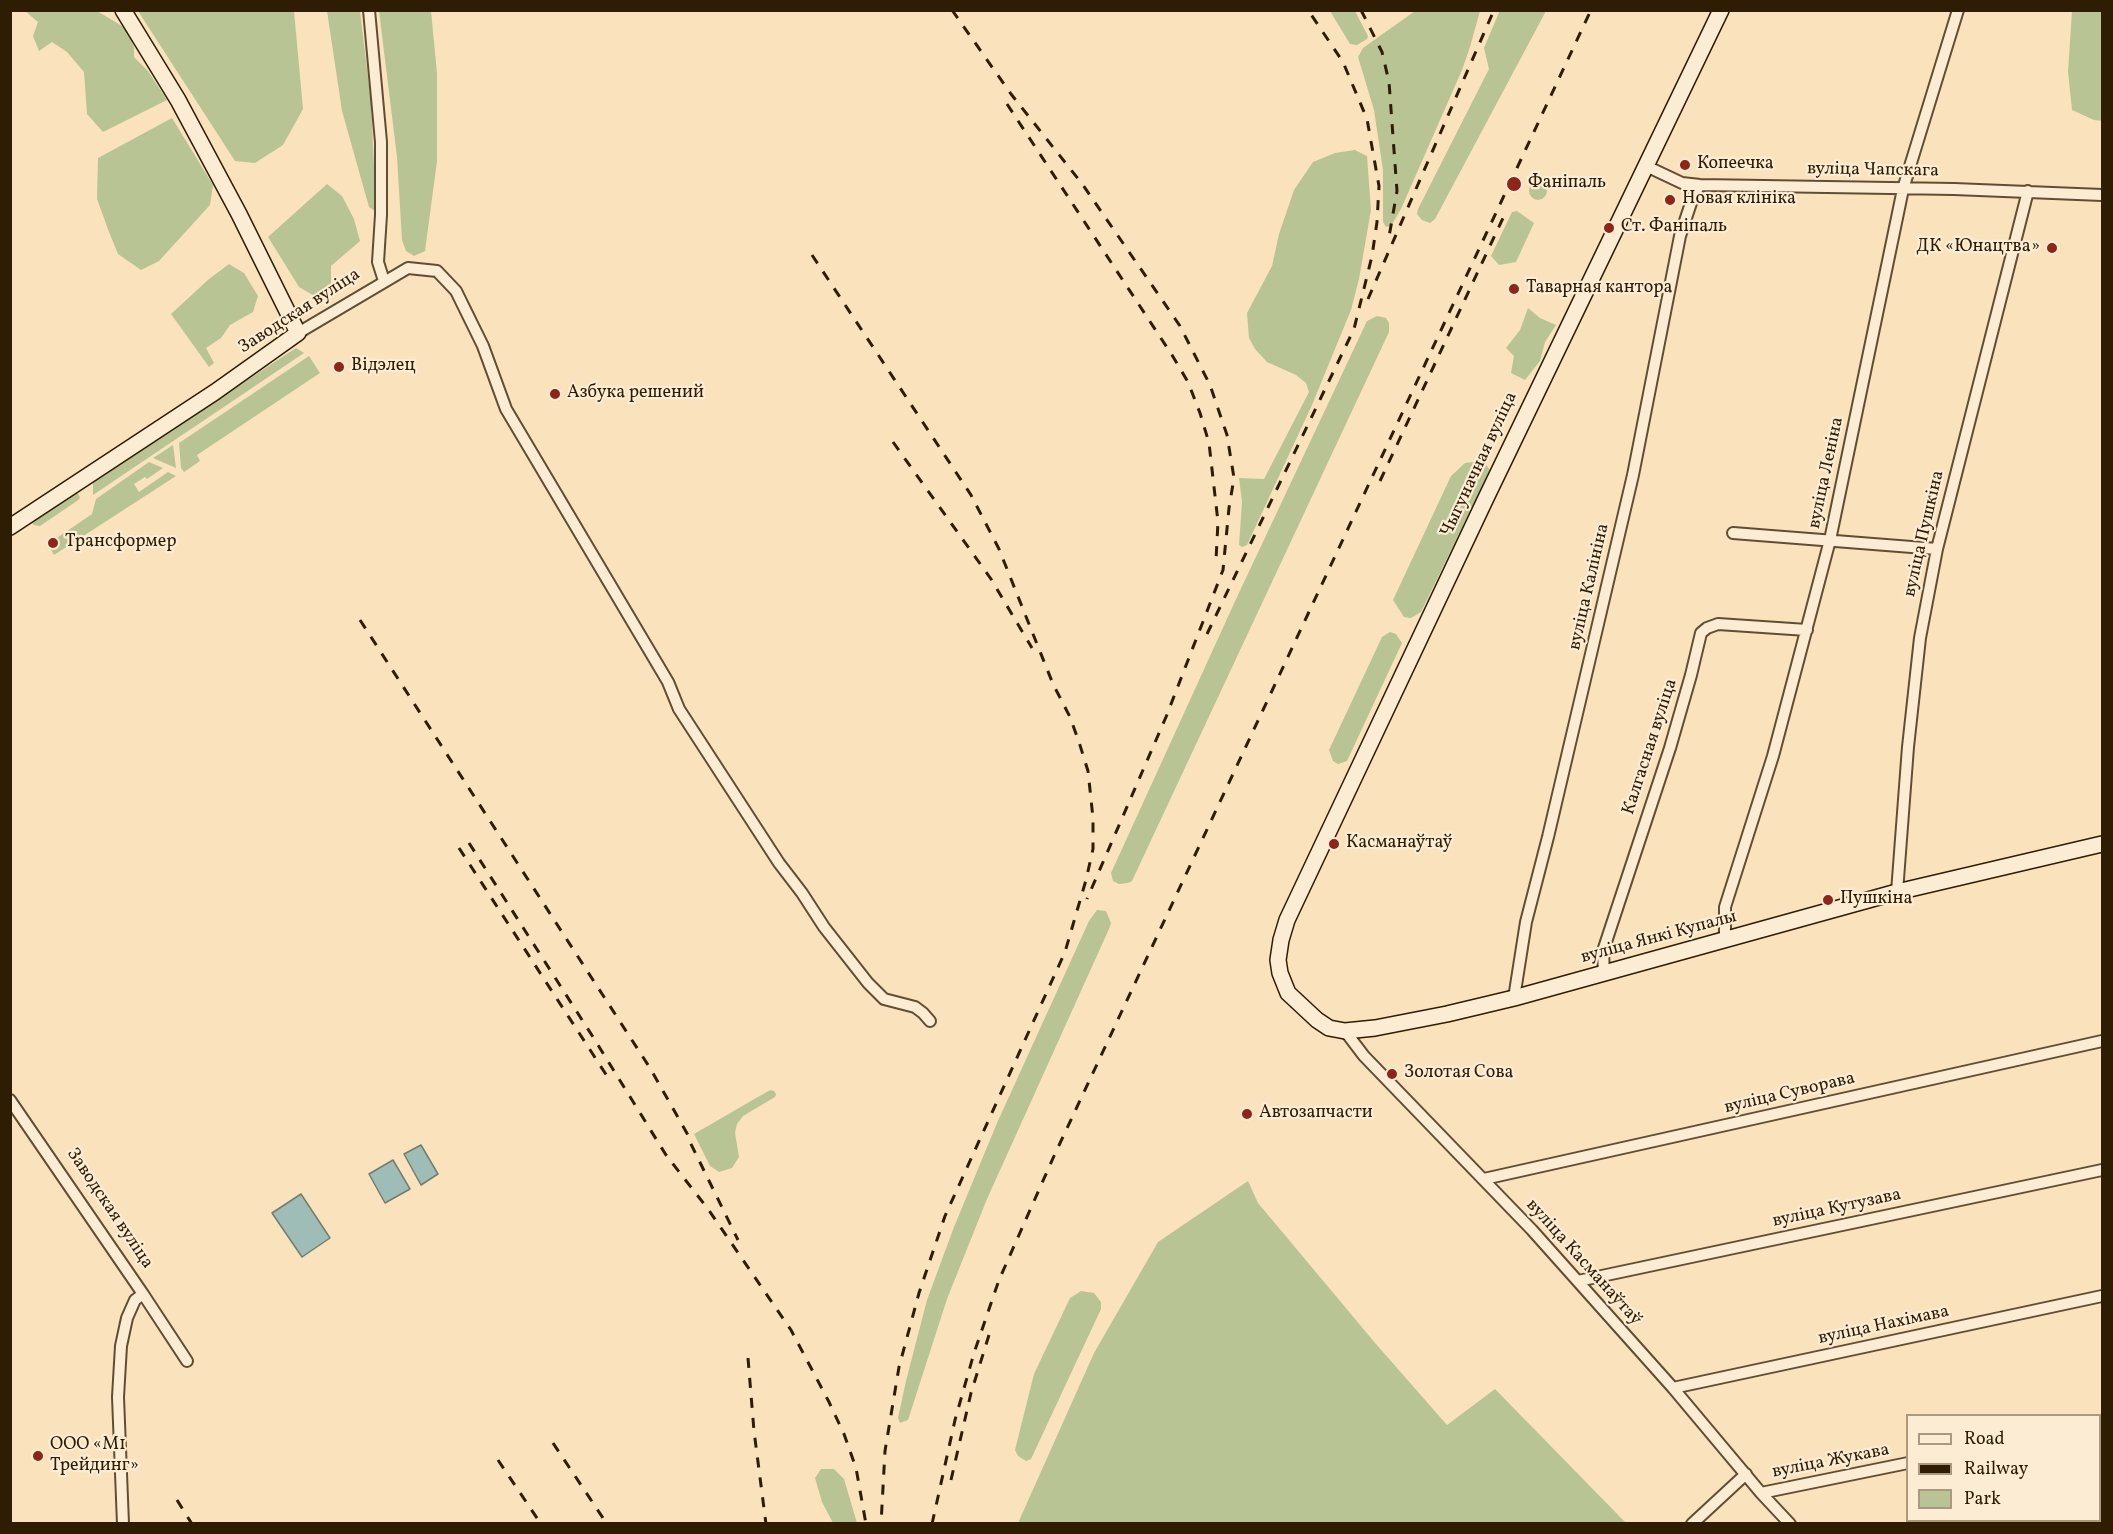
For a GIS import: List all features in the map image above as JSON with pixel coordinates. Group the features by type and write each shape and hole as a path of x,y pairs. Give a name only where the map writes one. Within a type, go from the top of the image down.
{"street":[{"path":"123,10 183,110 239,214 298,333"},
{"name":"Заводская вуліца","path":"10,527 215,392 298,333 384,281 378,262 381,215 381,142 369,10"},
{"name":"Чыгуначная вуліца","path":"1281,940 1287,920 1355,774 1721,10"},
{"name":"вуліца Леніна","path":"1725,940 1725,907 1773,756 1830,540 1903,189 1958,10"},
{"name":"вуліца Чапскага","path":"1646,166 1682,183 1700,185 2028,191 2103,195"},
{"name":"вуліца Калініна","path":"1514,998 1526,922 1551,826 1633,475 1680,236 1700,185"},
{"name":"вуліца Пушкіна","path":"1897,892 1908,747 1920,638 1937,549 2028,191"},
{"path":"384,281 408,268 437,271 456,291 483,346 506,409 668,682 679,709 824,927 868,983 884,999 915,1007 930,1021"},
{"path":"1733,533 1937,549"},
{"name":"Калгасная вуліца","path":"1604,974 1603,951 1670,748 1701,633 1718,624 1807,630"},
{"name":"вуліца Янкі Купалы","path":"1281,940 1278,967 1288,993 1329,1028 1345,1031 1375,1028 1514,998 1897,892 2103,844"},
{"name":"вуліца Касманаўтаў","path":"1345,1031 1364,1056 1484,1179 1578,1281 1790,1524"},
{"name":"вуліца Суворава","path":"1484,1179 2103,1041"},
{"name":"Заводская вуліца","path":"10,1100 143,1294 135,1300 127,1318 117,1397 123,1524"},
{"name":"вуліца Кутузава","path":"1578,1281 2103,1170"},
{"path":"143,1294 188,1361"},
{"name":"вуліца Нахімава","path":"1673,1388 2103,1296"},
{"name":"вуліца Жукава","path":"1761,1493 1906,1463"},
{"path":"1692,1524 1746,1474"}],"green space":[{"path":"1500,10 1546,11 1435,219 1430,223 1422,220 1417,214 1418,209 1489,69 1484,48"},
{"path":"25,11 97,11 127,29 134,47 134,57 148,71 167,100 103,132 87,114 84,72 67,52 52,42 39,51 33,36 38,22"},
{"path":"138,11 294,11 303,109 283,145 255,163 235,161"},
{"path":"327,11 360,11 371,102 375,211 369,207 342,111"},
{"path":"379,11 431,11 437,73 437,161 425,251 414,256 406,251 402,240 397,157"},
{"path":"1330,11 1355,11 1368,36 1367,39 1357,45 1350,44"},
{"path":"1415,11 1480,11 1462,70 1401,209 1391,226 1386,227 1383,222 1383,170 1374,110 1358,57 1363,48"},
{"path":"2072,11 2102,11 2102,121 2094,120 2072,110 2068,72"},
{"path":"172,118 213,185 210,205 159,261 141,270 118,254 109,232 97,199 98,158"},
{"path":"1355,150 1367,156 1371,210 1351,310 1312,405 1247,545 1242,547 1239,545 1242,502 1239,478 1264,479 1309,392 1306,383 1296,375 1267,362 1255,349 1249,338 1247,313 1272,266 1279,234 1294,190 1313,162 1335,153"},
{"path":"1538,182 1544,185 1547,191 1544,197 1538,200 1532,197 1529,191 1532,185"},
{"path":"327,184 342,196 354,219 360,241 331,266 331,289 318,298 299,287 268,237"},
{"path":"1517,211 1534,223 1516,262 1499,265 1491,256 1512,212"},
{"path":"229,264 244,273 258,296 253,312 230,325 221,338 206,348 214,363 209,367 171,314"},
{"path":"1528,308 1540,318 1556,325 1545,342 1540,361 1525,380 1511,373 1514,356 1506,348 1520,330"},
{"path":"1377,316 1386,318 1389,323 1389,332 1132,881 1119,884 1113,881 1111,873 1237,597 1367,321"},
{"path":"296,348 304,353 93,495 93,481"},
{"path":"309,356 320,373 197,455 200,461 184,472 181,468 179,443"},
{"path":"173,445 176,468 153,458"},
{"path":"1483,461 1490,470 1421,612 1411,618 1404,617 1393,600 1451,476 1465,463"},
{"path":"149,462 163,468 147,479 145,477 134,484 139,492 168,472 176,476 54,555 48,544 92,514 96,499"},
{"path":"77,491 80,498 77,501 40,526 32,523 36,519"},
{"path":"1390,632 1396,634 1402,643 1347,761 1338,764 1333,761 1329,750 1382,637"},
{"path":"1097,910 1106,911 1111,923 1109,929 987,1199 947,1299 908,1420 900,1423 898,1418 906,1381 927,1300 954,1227 997,1123 1089,921"},
{"path":"770,1090 774,1091 775,1097 743,1116 737,1124 735,1133 739,1157 732,1168 719,1172 710,1166 694,1134"},
{"path":"1248,1181 1258,1203 1447,1425 1495,1389 1626,1523 1018,1523 1094,1353 1158,1242"},
{"path":"1081,1291 1094,1293 1101,1302 1101,1309 1031,1459 1026,1461 1018,1456 1015,1450 1034,1374 1070,1298"},
{"path":"821,1469 834,1469 844,1479 857,1523 833,1523 822,1502 815,1478"}],"water":[{"path":"421,1145 438,1174 421,1185 404,1154"},
{"path":"393,1160 410,1189 385,1203 369,1174"},
{"path":"301,1194 330,1238 302,1257 272,1213"}],"railway":[{"path":"952,10 1011,94 1083,185 1180,326 1210,385 1227,435 1234,478 1223,570 1166,717 1087,899"},
{"path":"1207,634 1354,329 1372,256 1379,186 1367,119 1343,62 1308,10"},
{"path":"1361,10 1382,52 1389,82 1397,191 1389,237"},
{"path":"1368,299 1494,10"},
{"path":"932,1524 955,1420 974,1353 999,1280 1054,1156 1591,10"},
{"path":"1007,104 1188,382 1209,443 1218,522 1216,560"},
{"path":"1380,481 1503,218"},
{"path":"812,255 971,495 999,549 1053,684 1070,717 1079,742 1088,771 1093,818 1093,849 1065,952 945,1216 919,1293 899,1367 885,1451 881,1524"},
{"path":"893,442 991,579 1032,648"},
{"path":"360,620 650,1068 688,1135 738,1240"},
{"path":"469,843 666,1155 708,1209 791,1330 844,1434 856,1468 866,1524"},
{"path":"459,848 607,1076"},
{"path":"951,1480 971,1393 989,1335"},
{"path":"748,1358 754,1431 766,1524"},
{"path":"553,1443 607,1524"},
{"path":"498,1460 541,1524"},
{"path":"177,1500 192,1524"}],"place":[{"name":"Копеечка","path":"1685,165"},
{"name":"Фаніпаль","path":"1514,184"},
{"name":"Новая клініка","path":"1670,200"},
{"name":"Ст. Фаніпаль","path":"1609,228"},
{"name":"ДК «Юнацтва»","path":"2052,248"},
{"name":"Таварная кантора","path":"1514,289"},
{"name":"Відэлец","path":"339,367"},
{"name":"Азбука решений","path":"555,394"},
{"name":"Трансформер","path":"53,543"},
{"name":"Касманаўтаў","path":"1334,844"},
{"name":"Пушкіна","path":"1828,900"},
{"name":"Золотая Сова","path":"1392,1074"},
{"name":"Автозапчасти","path":"1247,1114"},
{"name":"ООО «М1 Трейдинг»","path":"38,1456"}]}
